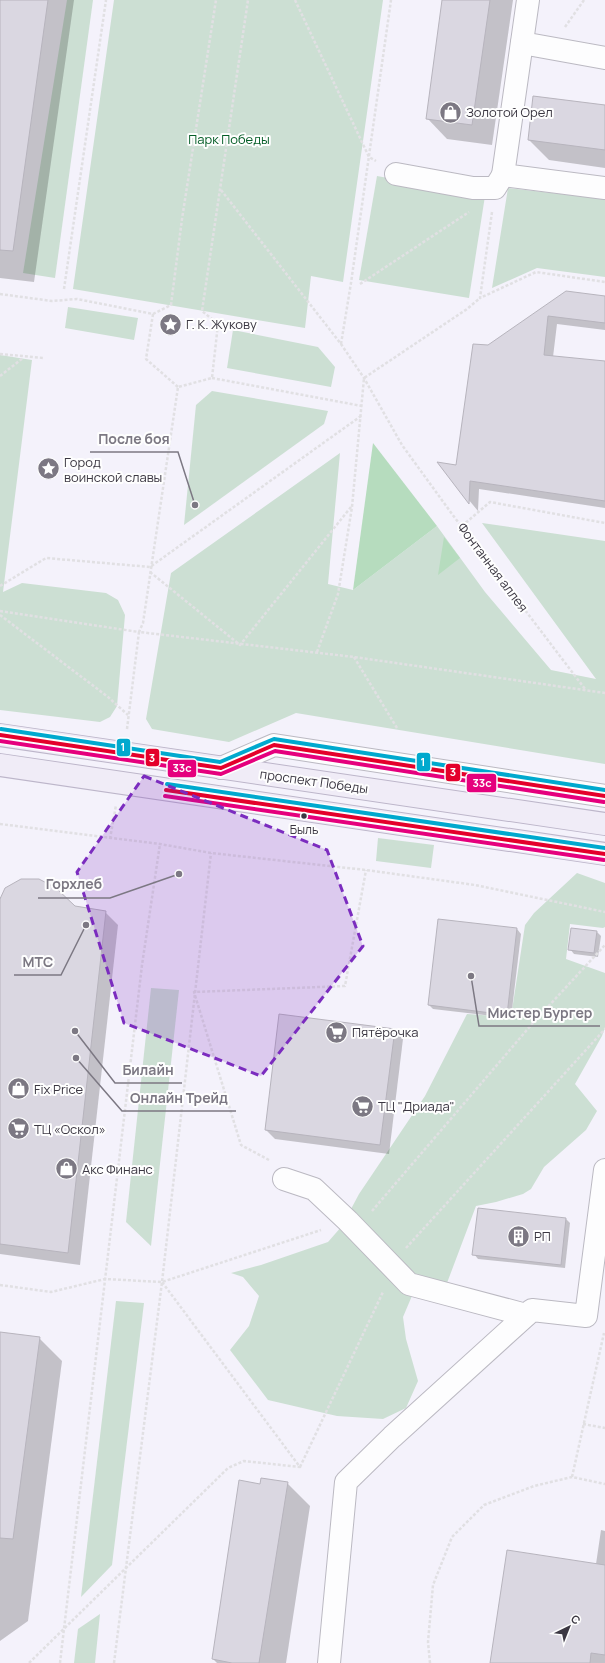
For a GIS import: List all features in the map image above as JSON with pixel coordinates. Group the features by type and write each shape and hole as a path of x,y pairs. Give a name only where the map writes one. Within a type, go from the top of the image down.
{"main road":[{"name":"проспект Победы","path":"0,735 605,824"},
{"path":"0,765 605,854"}],"lane":[{"path":"499,182 528,0"},
{"path":"522,43 605,58"},
{"path":"396,174 473,188 499,182 605,188"},
{"path":"221,768 274,745 605,796"},
{"path":"329,1663 346,1482 398,1431 532,1310 596,1317 605,1170"},
{"path":"279,1171 314,1189 409,1284 526,1315"}],"path":[{"path":"64,289 106,0"},
{"path":"0,294 52,302 78,299 154,314 171,305 182,219 216,0"},
{"path":"212,378 218,324 202,311 248,0"},
{"path":"295,0 370,157 396,174"},
{"path":"340,344 370,157 391,0"},
{"path":"549,48 584,0"},
{"path":"360,284 480,205 499,182"},
{"path":"480,298 499,182"},
{"name":"Фонтанная аллея","path":"220,190 340,344 364,378 402,445 585,689"},
{"path":"317,652 338,594 352,507 364,378 467,309 480,298 536,272 605,282"},
{"path":"154,314 146,359 178,387"},
{"path":"0,354 44,358"},
{"path":"0,376 24,357"},
{"path":"178,387 212,378 362,406"},
{"path":"0,614 108,697 128,716 139,632 143,623 150,567 178,387"},
{"path":"0,586 46,558 150,567 361,416"},
{"path":"462,526 490,502 605,523"},
{"path":"240,645 352,507"},
{"path":"150,572 240,645"},
{"path":"0,611 139,632 240,645 354,656 605,693"},
{"path":"354,656 397,728"},
{"path":"110,839 119,783"},
{"path":"0,824 110,839 160,844 211,853 366,870 475,885 605,912"},
{"path":"60,1663 141,973 160,844"},
{"path":"114,1663 162,1282 211,853"},
{"path":"194,992 344,986 366,870"},
{"path":"194,992 241,1145 279,1171"},
{"path":"300,1467 401,1253 605,1029"},
{"path":"162,1282 300,1467"},
{"path":"572,1477 605,1329"},
{"path":"583,1424 605,1428"},
{"path":"29,1663 65,1626 125,1570 228,1468 244,1461 300,1467"},
{"path":"430,1663 428,1642 433,1585 452,1537 484,1505 534,1486 572,1477 605,1484"}],"highlighted area":[{"path":"144,776 327,850 363,946 261,1076 124,1023 77,872"}],"green space":[{"path":"67,0 93,0 55,278 23,273"},
{"name":"Парк Победы","path":"114,0 383,0 343,282 311,276 305,328 73,289"},
{"path":"377,176 485,196 469,298 359,280"},
{"path":"508,188 605,199 605,277 537,268 492,288"},
{"path":"68,307 138,318 134,340 65,328"},
{"path":"233,330 318,347 335,367 331,387 227,368"},
{"path":"0,355 32,360 3,592 22,583 106,593 118,600 125,615 117,706 110,717 100,722 0,710"},
{"path":"212,391 328,411 324,424 184,525 196,405"},
{"path":"340,453 328,584 353,590 437,526 485,592 551,670 596,679 482,523 605,541 605,764 296,713 229,742 152,729 146,719 171,573"},
{"path":"378,838 434,845 431,868 376,861"},
{"path":"577,873 605,883 605,927 570,924 566,959 605,973 605,1027 602,1036 575,1084 597,1111 586,1130 544,1167 531,1189 523,1194 476,1206 447,1283 420,1277 403,1317 406,1339 418,1381 406,1408 383,1419 337,1416 268,1400 230,1350 249,1326 259,1296 243,1277 231,1273 261,1265 328,1242 342,1226 359,1194 425,1096 467,1014 511,1017 525,925 534,913"},
{"path":"151,988 179,990 151,1246 126,1222"},
{"path":"116,1301 144,1303 112,1565 81,1597"},
{"path":"100,1614 95,1663 74,1663 78,1629"}],"shaded area":[{"path":"373,443 437,526 353,590"},
{"path":"444,537 460,558 438,575"}],"building":[{"path":"0,0 48,0 13,251 0,250"},
{"path":"442,0 490,0 472,125 426,119"},
{"path":"533,96 605,105 605,150 528,140"},
{"path":"566,291 605,296 605,323 548,316 544,355 605,361 605,501 470,481 469,504 437,462 456,465 473,344 488,345"},
{"path":"21,879 39,879 56,888 75,906 106,911 68,1253 0,1244 0,899 5,888"},
{"path":"438,919 517,928 507,1015 428,1005"},
{"path":"571,928 597,931 594,953 568,950"},
{"path":"279,1014 395,1029 380,1145 265,1130"},
{"name":"РП","path":"478,1208 566,1218 561,1265 472,1255"},
{"path":"0,1332 40,1337 13,1539 0,1538"},
{"path":"261,1478 288,1482 259,1663 232,1663 212,1659 239,1480 260,1484"},
{"path":"507,1550 605,1565 605,1655 591,1653 590,1663 490,1663"}],"transit line":[{"name":"1","path":"1,729 220,762 274,739 605,790"},
{"name":"3","path":"0,735 221,768 274,745 605,796"},
{"name":"33с","path":"0,741 221,774 275,751 604,802"},
{"name":"1","path":"167,784 605,848"},
{"name":"3","path":"166,790 605,854"},
{"name":"33с","path":"165,796 604,860"}],"place":[{"name":"Золотой Орел","path":"450,112"},
{"name":"Г. К. Жукову","path":"170,324"},
{"name":"Город воинской славы","path":"48,469"},
{"name":"После боя","path":"195,505"},
{"name":"Быль","path":"304,816"},
{"name":"Горхлеб","path":"179,874"},
{"name":"МТС","path":"86,925"},
{"name":"Мистер Бургер","path":"471,976"},
{"name":"Билайн","path":"75,1031"},
{"name":"Пятёрочка","path":"336,1032"},
{"name":"Онлайн Трейд","path":"76,1058"},
{"name":"Fix Price","path":"19,1089"},
{"name":"ТЦ \"Дриада\"","path":"363,1106"},
{"name":"ТЦ «Оскол»","path":"19,1129"},
{"name":"Акс Финанс","path":"67,1169"},
{"name":"РП","path":"519,1236"}]}
